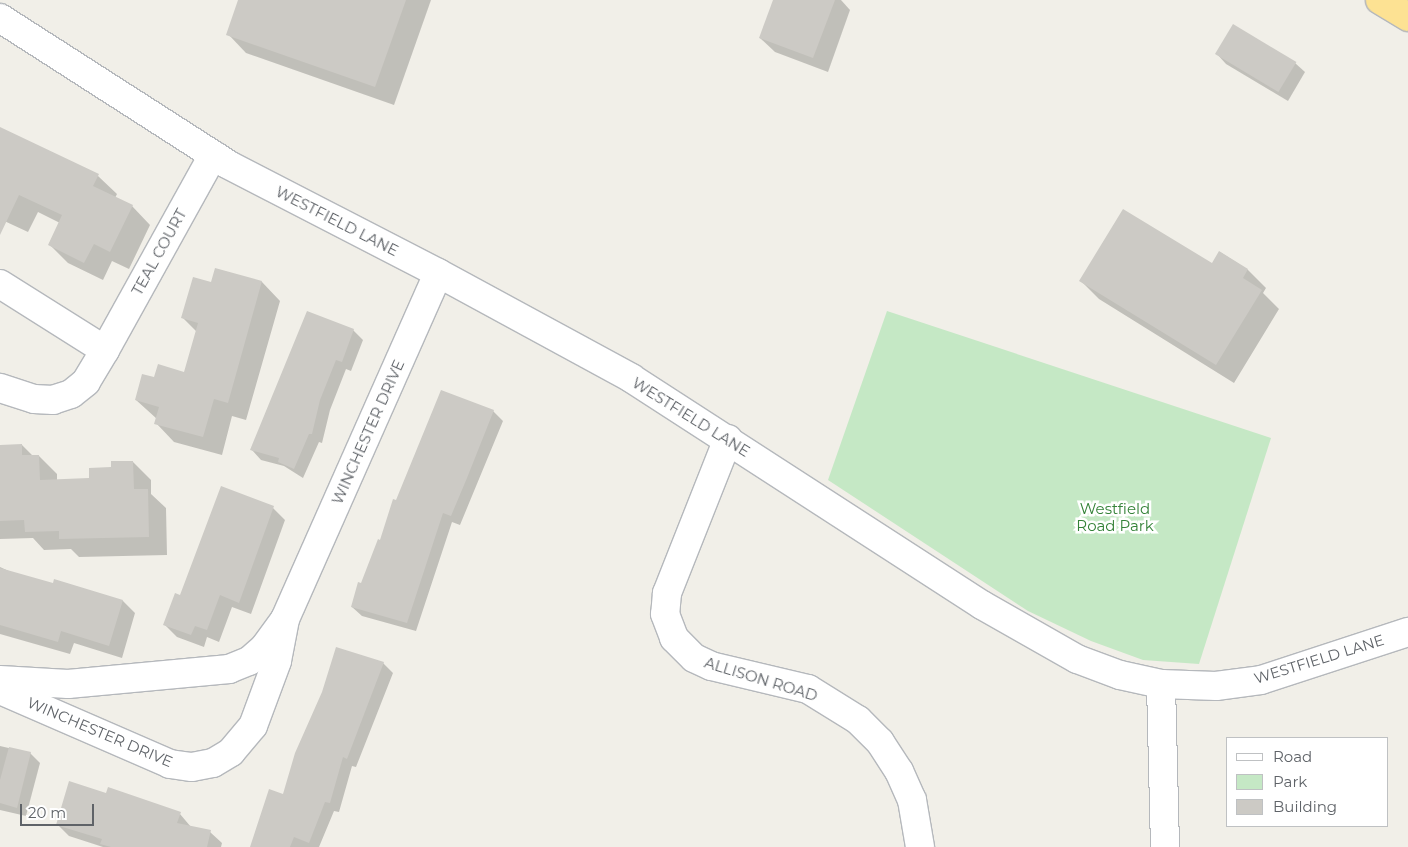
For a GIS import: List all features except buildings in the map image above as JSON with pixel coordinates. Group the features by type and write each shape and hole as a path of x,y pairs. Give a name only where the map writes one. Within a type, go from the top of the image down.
{"highway":[{"path":"1380,0 1408,17"}],"street":[{"name":"WESTFIELD LANE","path":"0,18 213,155 438,273 631,378 982,605 1061,651 1120,675 1161,684 1216,686 1261,680 1408,632"},
{"name":"TEAL COURT","path":"0,388 34,399 53,400 71,394 86,382 213,155"},
{"name":"WINCHESTER DRIVE","path":"0,680 68,684 230,669 249,661 264,648 285,619 438,273"},
{"path":"0,284 105,350"},
{"name":"ALLISON ROAD","path":"728,439 667,593 665,614 674,638 694,658 711,666 808,689 858,720 880,742 899,771 912,800 920,847"},
{"name":"WINCHESTER DRIVE","path":"0,690 170,764 192,767 213,762 231,752 253,726 277,661 285,619"},
{"path":"1161,684 1164,847"}],"green space":[{"name":"Westfield Road Park","path":"887,311 1271,438 1199,664 1143,660 1091,641 1028,611 828,480"}]}
